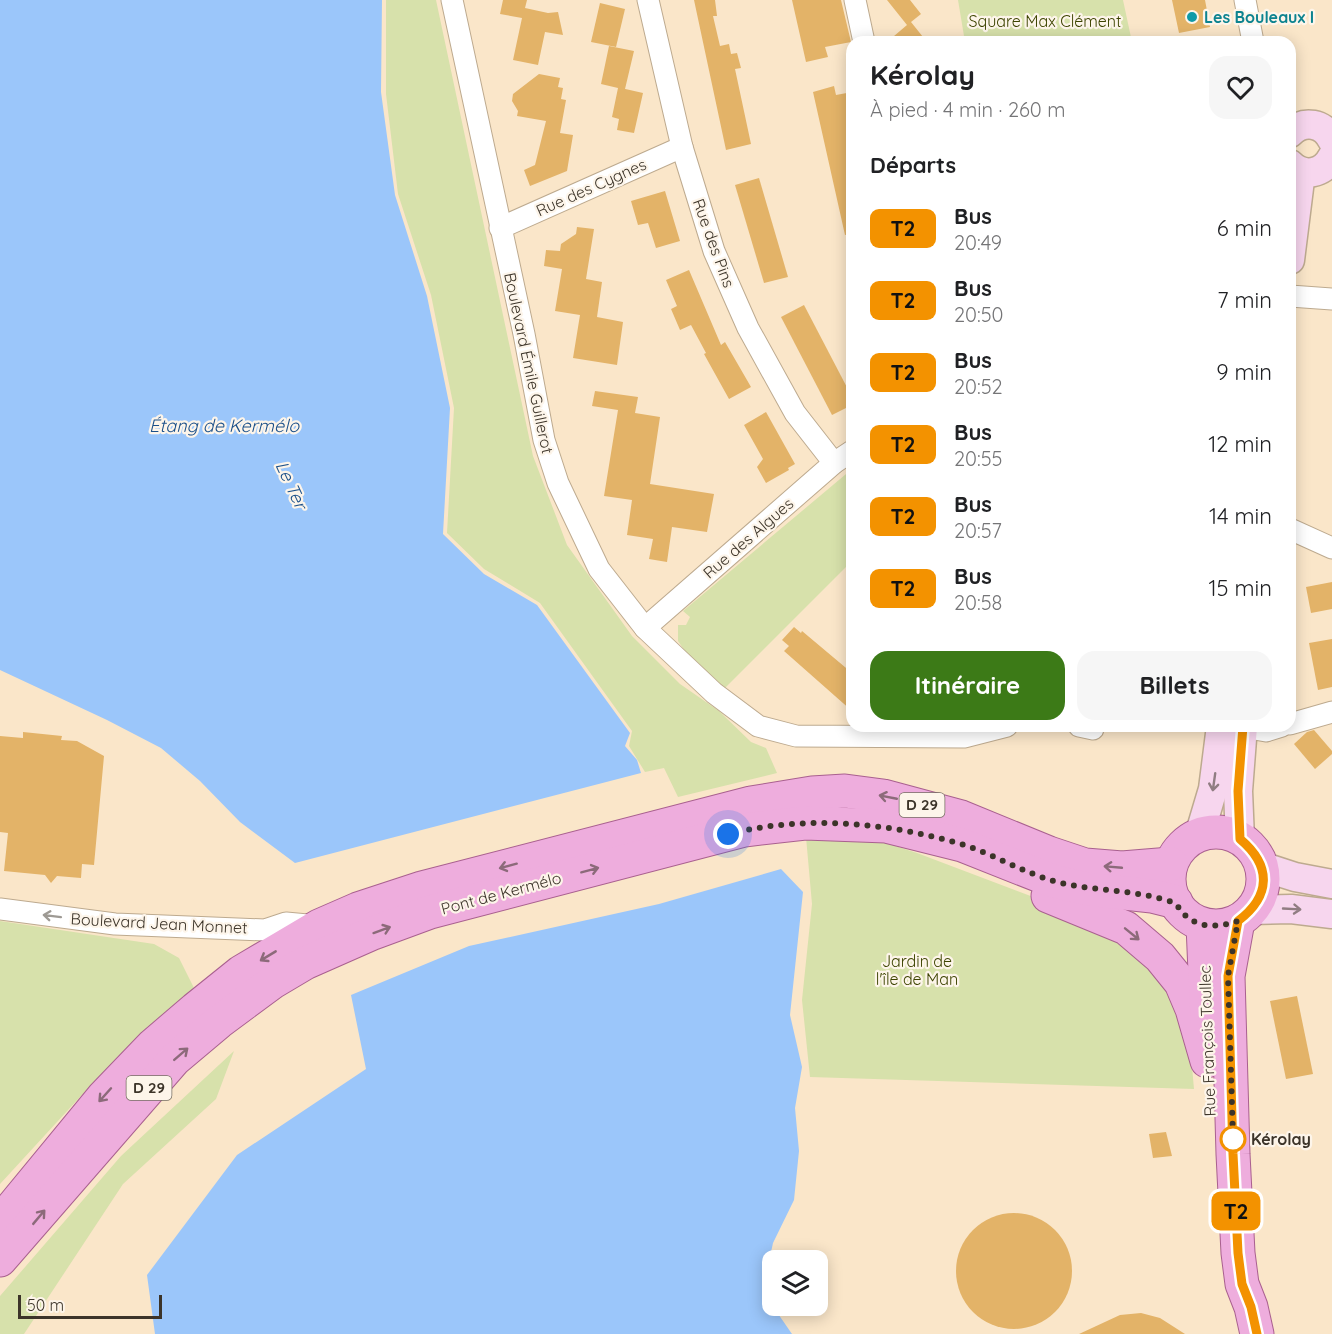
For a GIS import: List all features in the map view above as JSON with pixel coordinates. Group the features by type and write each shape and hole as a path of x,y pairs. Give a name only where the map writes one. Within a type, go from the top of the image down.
{"main road":[{"name":"D 29","path":"672,836 751,803 812,793 845,791 892,798 962,817 1049,853 1085,864 1122,868 1171,864"},
{"name":"D 29","path":"672,836 805,823 886,826 962,845 1053,881 1087,889 1152,896 1176,903"},
{"path":"886,826 937,851 1126,928 1160,957 1181,983 1208,1061"},
{"path":"1209,833 1225,833 1240,839 1253,850 1261,866 1263,880 1260,896 1245,915 1224,926 1203,925 1190,919 1172,896 1171,864 1185,845 1199,836 1209,833"},
{"name":"Pont de Kermélo","path":"324,939 373,933 430,912 672,836"},
{"name":"Rue François Toullec","path":"1245,915 1228,976 1233,1154 1238,1253 1242,1284 1251,1307 1257,1334"},
{"name":"Rue François Toullec","path":"1203,925 1208,1061 1221,1259 1233,1318 1241,1334"},
{"name":"D 29","path":"0,1222 103,1097 153,1045 241,972 324,939"},
{"name":"D 29","path":"0,1260 175,1059 324,939"}],"street":[{"name":"Boulevard Émile Guillerot","path":"452,0 524,334 544,440 558,483 599,569 645,628 714,693 758,726 796,736 964,737 984,732"},
{"name":"Rue des Pins","path":"648,0 682,147 714,251 748,328 795,413 834,463"},
{"path":"855,0 863,36"},
{"path":"1245,0 1252,36"},
{"path":"1296,129 1309,124 1324,128 1331,141 1323,169 1316,172 1296,168"},
{"name":"Rue des Cygnes","path":"500,228 682,147"},
{"path":"1296,296 1332,299"},
{"name":"Rue des Algues","path":"645,628 846,455"},
{"path":"1296,532 1332,548"},
{"path":"1296,722 1332,712"},
{"path":"1199,836 1234,732"},
{"path":"1236,732 1240,839"},
{"path":"1261,866 1295,877 1332,884"},
{"name":"Boulevard Jean Monnet","path":"0,909 115,924 266,930 286,923 324,939"},
{"path":"1245,915 1291,909 1332,914"}],"green space":[{"path":"386,0 436,0 533,456 567,545 632,636 680,684 719,711 751,742 766,748 777,773 678,797 664,768 645,772 629,746 632,731 540,603 484,569 447,533 454,408 431,295 398,194 386,94"},
{"name":"Square Max Clément","path":"958,0 1123,0 1131,36 964,36"},
{"path":"846,474 846,567 725,688 691,660 678,641 678,625 686,625 690,617 683,611"},
{"name":"Jardin de l'île de Man","path":"806,837 871,838 917,853 1118,929 1143,947 1188,1022 1194,1089 810,1077 802,1000 812,904"},
{"path":"0,921 154,944 179,958 194,988 91,1085 0,1184"},
{"path":"234,1051 216,1099 123,1184 24,1334 0,1334 0,1296 121,1156"}],"water":[{"name":"Étang de Kermélo","path":"0,0 382,0 381,92 395,195 427,296 450,408 443,534 484,574 537,605 630,733 625,746 637,760 641,773 295,863 240,822 200,781 161,748 0,670"},
{"path":"781,869 803,892 790,1015 802,1067 795,1108 799,1151 794,1200 771,1250 762,1250 762,1316 780,1316 792,1334 155,1334 147,1275 237,1155 366,1069 351,995 469,946 659,904"}],"building":[{"path":"503,0 527,0 525,8 548,13 558,12 563,35 545,32 538,65 513,60 522,18 500,14"},
{"path":"694,0 715,0 717,16 713,16 720,46 729,44 731,54 737,53 741,68 735,69 751,144 726,150"},
{"path":"792,0 841,0 850,36 846,36 846,43 825,47 828,57 806,62"},
{"path":"887,0 910,0 921,14 911,22 922,36 894,36 907,25"},
{"name":"Les Bouleaux I","path":"1172,0 1205,0 1210,27 1179,33"},
{"path":"600,3 625,9 616,47 591,42"},
{"path":"609,46 634,51 625,89 643,93 634,133 617,130 619,119 612,117 618,88 601,84"},
{"path":"539,74 560,78 558,87 563,88 561,99 566,100 560,133 573,135 567,171 530,186 524,170 535,165 546,121 517,116 518,111 512,101 513,94"},
{"path":"834,86 836,95 846,93 846,235 845,235 813,92"},
{"path":"759,178 788,277 764,283 735,185"},
{"path":"665,191 680,241 656,248 648,223 638,225 631,201"},
{"path":"577,227 594,229 586,279 602,282 597,317 623,322 617,365 573,358 580,315 555,311 562,269 544,266 546,250 560,251 561,244 576,234"},
{"path":"689,270 721,345 725,342 751,387 729,399 691,325 680,330 671,309 677,306 666,280"},
{"path":"804,305 846,386 846,408 832,415 781,317"},
{"path":"595,391 638,397 635,413 660,417 650,484 714,494 707,532 672,527 667,562 649,559 653,539 627,535 632,500 604,496 618,410 592,406"},
{"path":"766,412 795,464 766,483 757,467 763,459 744,425"},
{"path":"1332,582 1332,609 1311,613 1306,587"},
{"path":"794,627 801,633 802,631 846,668 846,706 784,651 789,646 782,640"},
{"path":"1332,639 1332,687 1318,690 1309,643"},
{"path":"1314,730 1332,751 1332,754 1315,769 1294,744 1307,732"},
{"path":"23,732 62,736 61,740 77,741 104,756 94,865 82,864 81,878 57,876 51,883 45,875 4,871 8,833 0,832 0,736 23,738"},
{"path":"1297,996 1313,1074 1286,1079 1270,1001"},
{"path":"1166,1132 1172,1156 1153,1158 1149,1134"},
{"path":"1014,1213 1036,1217 1055,1230 1068,1249 1072,1271 1068,1293 1055,1312 1036,1325 1014,1329 992,1325 973,1312 960,1293 956,1271 960,1249 973,1230 992,1217"},
{"path":"1141,1313 1160,1318 1185,1334 1079,1334 1120,1315"}],"bus line":[{"name":"T2","path":"1243,732 1238,791 1240,839 1253,850 1261,866 1263,880 1260,896 1252,910 1238,921 1228,976 1238,1253 1242,1284 1251,1307 1257,1334"}],"place":[{"name":"Les Bouleaux I","path":"1192,17"},
{"name":"Kérolay","path":"1233,1139"}],"route":[{"path":"728,834 805,823 886,826 962,845 1053,881 1087,889 1152,896 1176,903 1190,919 1203,925 1224,926 1238,921 1228,976 1233,1139"}],"water label":[{"name":"Le Ter","path":"291,485"}]}
